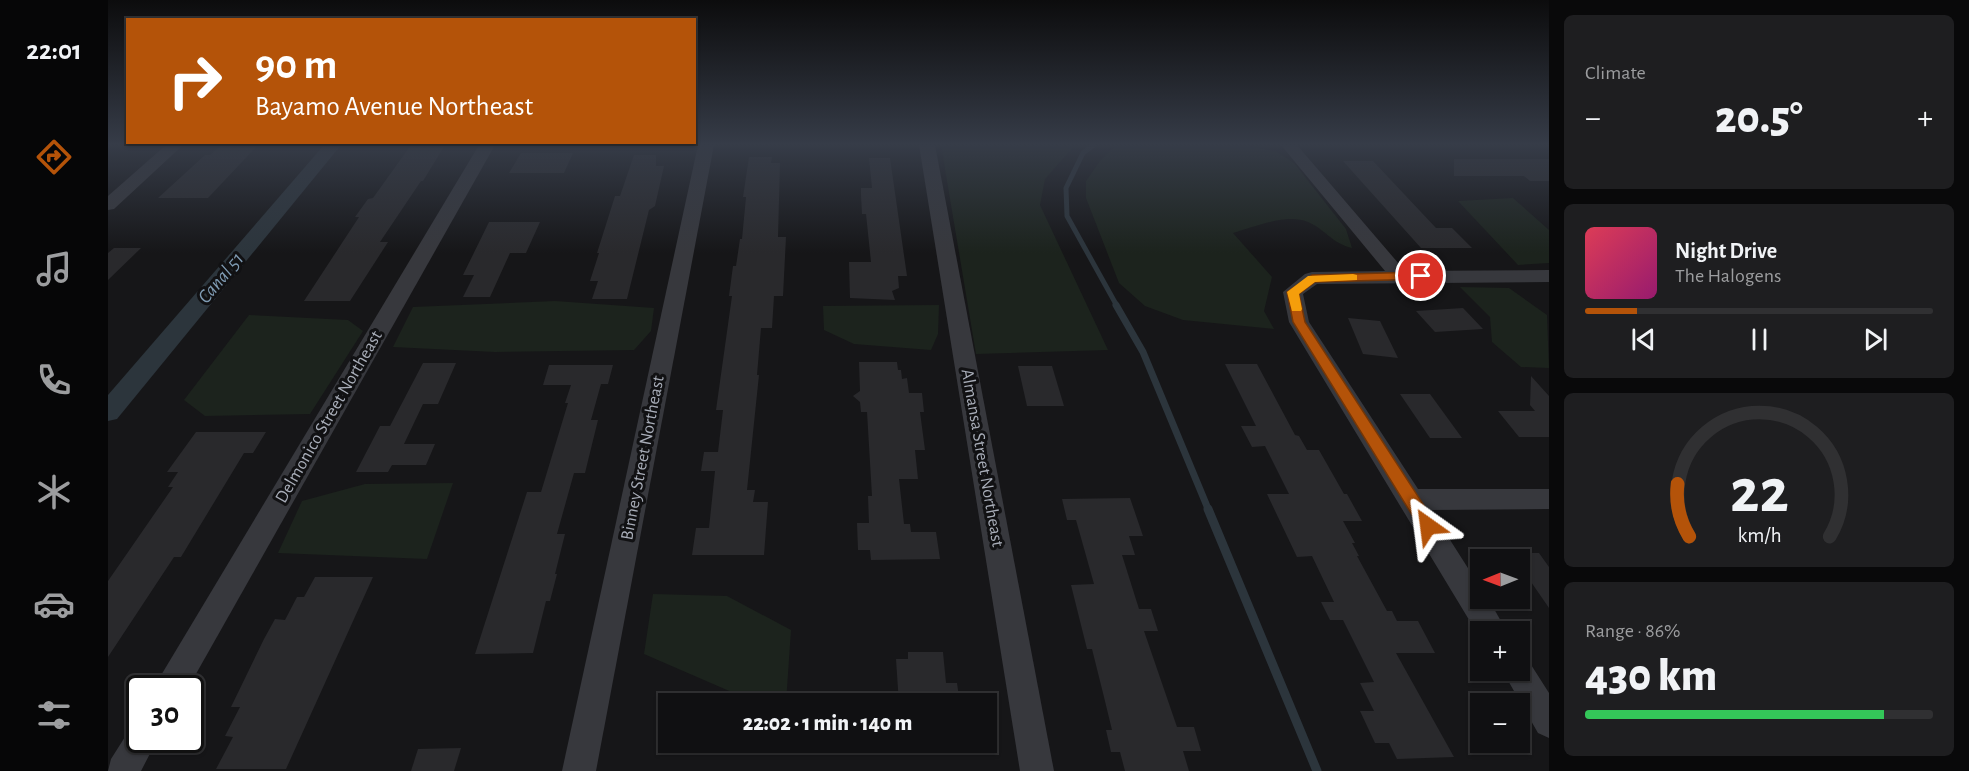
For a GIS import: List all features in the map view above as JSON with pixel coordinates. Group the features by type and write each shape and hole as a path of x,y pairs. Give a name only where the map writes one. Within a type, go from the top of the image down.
{"street":[{"path":"108,205 135,181"},
{"name":"Delmonico Street Northeast","path":"179,675 466,181"},
{"name":"Binney Street Northeast","path":"579,771 699,181"},
{"name":"Almansa Street Northeast","path":"933,181 1037,771"},
{"path":"1319,181 1399,276"},
{"path":"1486,621 1299,322 1293,292 1312,278 1549,276"},
{"path":"1412,500 1549,499"},
{"path":"1524,681 1549,722"},
{"path":"123,771 133,753"}],"shaded area":[{"path":"947,181 1045,181 1040,205 1108,350 976,354"},
{"path":"1086,181 1308,181 1346,229 1352,248 1339,243 1314,225 1299,220 1280,220 1233,233 1272,277 1264,311 1274,329 1183,320 1145,306 1119,283 1086,198"},
{"path":"1513,198 1549,230 1549,263 1518,265 1458,201"},
{"path":"1460,287 1509,288 1547,315 1549,368 1521,367 1492,342 1490,317"},
{"path":"555,301 654,308 651,331 634,350 495,352 393,347 413,307"},
{"path":"939,305 938,334 931,350 854,344 824,330 823,306"},
{"path":"249,315 348,320 363,331 310,414 205,416 184,400"},
{"path":"453,483 427,559 278,553 302,501 365,484"},
{"path":"653,594 727,596 791,630 787,693 734,693 644,654"}],"building":[{"path":"177,181 224,181 208,198 158,198"},
{"path":"385,181 423,181 380,242 388,242 350,301 304,301 359,217 355,217 368,199 373,198"},
{"path":"625,181 661,181 655,206 649,210 627,299 592,299 598,281 590,281 599,253 597,253 615,196 620,196"},
{"path":"745,181 780,181 778,237 786,237 783,296 774,296 772,328 761,328 757,375 759,375 747,490 755,490 753,502 768,502 764,555 692,555 696,528 709,528 715,471 701,471 704,452 718,452 723,410 716,410 732,296 729,296 733,266 736,266 740,239 742,239 746,197 743,197"},
{"path":"871,181 893,181 907,276 898,276 899,288 892,291 895,300 850,298 849,262 871,262 866,214 862,214 861,188 872,188"},
{"path":"1361,181 1392,181 1436,228 1452,228 1472,248 1421,248"},
{"path":"489,222 540,222 526,253 510,253 490,297 463,297 474,275 463,275"},
{"path":"114,248 141,248 108,280 108,253"},
{"path":"1463,308 1483,329 1435,332 1416,311"},
{"path":"1348,318 1380,321 1398,358 1363,354"},
{"path":"859,362 897,362 902,379 907,378 909,393 922,393 924,412 920,412 925,450 915,450 918,479 899,479 904,524 910,524 911,532 936,532 940,559 871,560 870,550 858,550 857,523 869,523 868,496 872,496 867,412 861,412 860,402 853,396 860,391"},
{"path":"423,363 456,363 438,404 423,404 404,444 435,444 426,465 392,465 388,472 356,472 380,426 390,426"},
{"path":"1225,364 1257,364 1295,435 1299,436 1307,450 1319,450 1344,494 1347,494 1362,521 1343,521 1355,543 1352,543 1359,556 1357,556 1387,611 1392,611 1397,621 1418,621 1435,653 1396,653 1454,757 1397,759 1389,743 1375,743 1360,711 1374,711 1360,683 1374,682 1343,620 1330,620 1321,602 1334,602 1312,556 1297,557 1267,494 1289,494 1265,446 1252,447 1241,426 1256,426"},
{"path":"549,365 613,365 608,384 601,384 591,420 598,420 585,473 574,473 557,534 565,534 550,601 546,601 533,653 475,654 527,492 541,492 568,403 565,403 571,385 543,385"},
{"path":"1018,366 1052,366 1064,406 1027,406"},
{"path":"1531,376 1549,396 1549,437 1519,437 1498,411 1535,411 1530,405"},
{"path":"1400,394 1430,394 1462,438 1430,438"},
{"path":"196,432 266,432 253,453 244,453 181,557 174,557 108,657 108,581 173,487 168,487 178,472 167,472"},
{"path":"1130,498 1143,536 1129,536 1135,555 1122,555 1139,609 1151,609 1158,631 1144,631 1177,727 1194,727 1201,751 1183,751 1189,771 1125,771 1120,752 1111,752 1106,730 1112,730 1092,649 1087,649 1071,585 1094,584 1076,520 1067,520 1062,499"},
{"path":"1530,553 1539,553 1549,567 1549,608 1530,580"},
{"path":"315,577 373,577 286,769 216,769 233,737 225,736 240,707 231,707 264,639 275,619 285,620 297,597 304,597"},
{"path":"908,652 943,652 946,683 957,683 958,693 898,693 896,659 908,659"},
{"path":"461,748 454,771 411,771 418,749"}],"waterway":[{"name":"Canal 51","path":"108,412 303,181"},
{"path":"1069,181 1066,188 1067,216 1117,306"},
{"path":"1116,305 1143,352 1209,511"},
{"path":"1208,509 1317,771"}],"slow traffic":[{"path":"1296,309 1293,292 1312,278 1353,277"}],"route":[{"path":"1421,276 1312,278 1293,292 1299,322 1428,526"}]}
